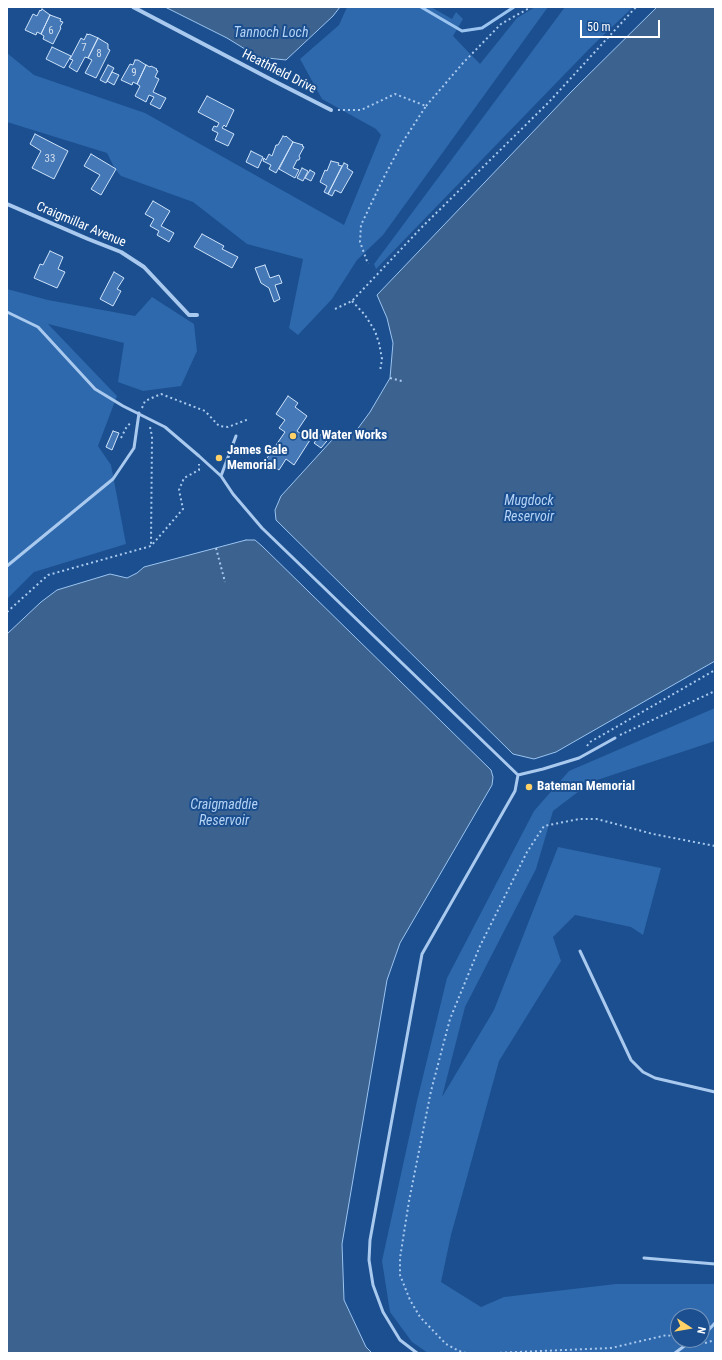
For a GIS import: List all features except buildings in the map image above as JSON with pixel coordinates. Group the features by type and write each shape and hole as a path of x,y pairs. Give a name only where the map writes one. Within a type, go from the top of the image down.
{"street":[{"name":"Heathfield Drive","path":"133,7 331,110"},
{"name":"Craigmillar Avenue","path":"7,204 121,252 144,267 189,315 197,315"}],"lane":[{"path":"7,312 38,327 95,389 123,406 164,427 199,456 221,476 233,494 262,528 518,775"},
{"path":"7,566 113,479 134,448 139,413"},
{"path":"221,476 236,436"},
{"path":"518,775 578,758 615,738"},
{"path":"418,1353 400,1340 383,1312 373,1285 369,1260 370,1240 422,954 515,791 518,775"},
{"path":"580,951 630,1060 643,1072 656,1078 715,1092"},
{"path":"644,1258 715,1264"}],"path":[{"path":"368,264 360,242 361,225 402,144 426,106 463,64 502,24 531,7"},
{"path":"335,309 352,301 422,227 549,102 636,7"},
{"path":"331,110 361,110 395,94 426,106"},
{"path":"352,301 365,315 379,343 382,359 380,371"},
{"path":"390,378 402,381"},
{"path":"121,438 126,428 139,413 145,401 161,394 205,412 219,426 228,427 249,419"},
{"path":"149,419 152,436 151,546"},
{"path":"7,612 48,575 151,546 183,508 179,490 184,478 198,470 199,456"},
{"path":"216,548 225,582"},
{"path":"578,758 590,742 715,670"},
{"path":"615,738 715,691"},
{"path":"466,1353 446,1344 420,1317 410,1300 400,1275 400,1258 409,1201 431,1091 450,1019 480,946 527,852 544,826 579,819 597,819 653,834 715,846"},
{"path":"495,1353 611,1348 667,1335 670,1336"}],"shaded area":[{"path":"347,7 431,7 452,19 456,12 463,19 453,36 480,64 517,18 535,7 548,7 383,235 357,260 332,299 298,335 289,328 303,259 247,244 193,202 121,176 115,169 107,153 7,122 7,53 34,75 145,113 344,225 381,135 376,129 322,99 300,59 339,25"},
{"path":"565,7 633,7 591,47 376,269 374,264"},
{"path":"7,289 48,300 135,316 152,297 194,324 197,351 181,386 143,391 118,382 124,343 48,324 117,396 98,446 111,465 126,544 34,572 7,599"},
{"path":"715,708 715,741 591,782 553,811 536,869 465,1007 442,1097 494,1010 558,847 661,868 643,935 631,927 575,915 553,937 561,961 499,1061 451,1235 441,1282 481,1307 504,1297 616,1284 715,1284 715,1353 428,1353 412,1342 390,1312 382,1261 417,1101 447,978 534,811 569,771"}],"water":[{"name":"Tannoch Loch","path":"165,7 340,7 333,16 286,60 258,57 227,38"},
{"name":"Mugdock Reservoir","path":"657,7 715,7 715,661 556,752 534,759 513,754 276,520 275,510 281,496 332,440 356,431 370,412 390,378 393,343 387,318 377,295 571,92"},
{"name":"Craigmaddie Reservoir","path":"246,540 255,540 262,546 491,770 493,777 492,785 400,943 387,980 342,1244 344,1300 366,1347 372,1353 7,1353 7,634 41,602 57,590 110,574 127,578 137,573 144,567"}],"waterway":[{"path":"421,7 462,31 482,28 514,7"}],"place":[{"name":"Old Water Works","path":"293,436"},
{"name":"James Gale Memorial","path":"219,458"},
{"name":"Bateman Memorial","path":"529,787"}]}
